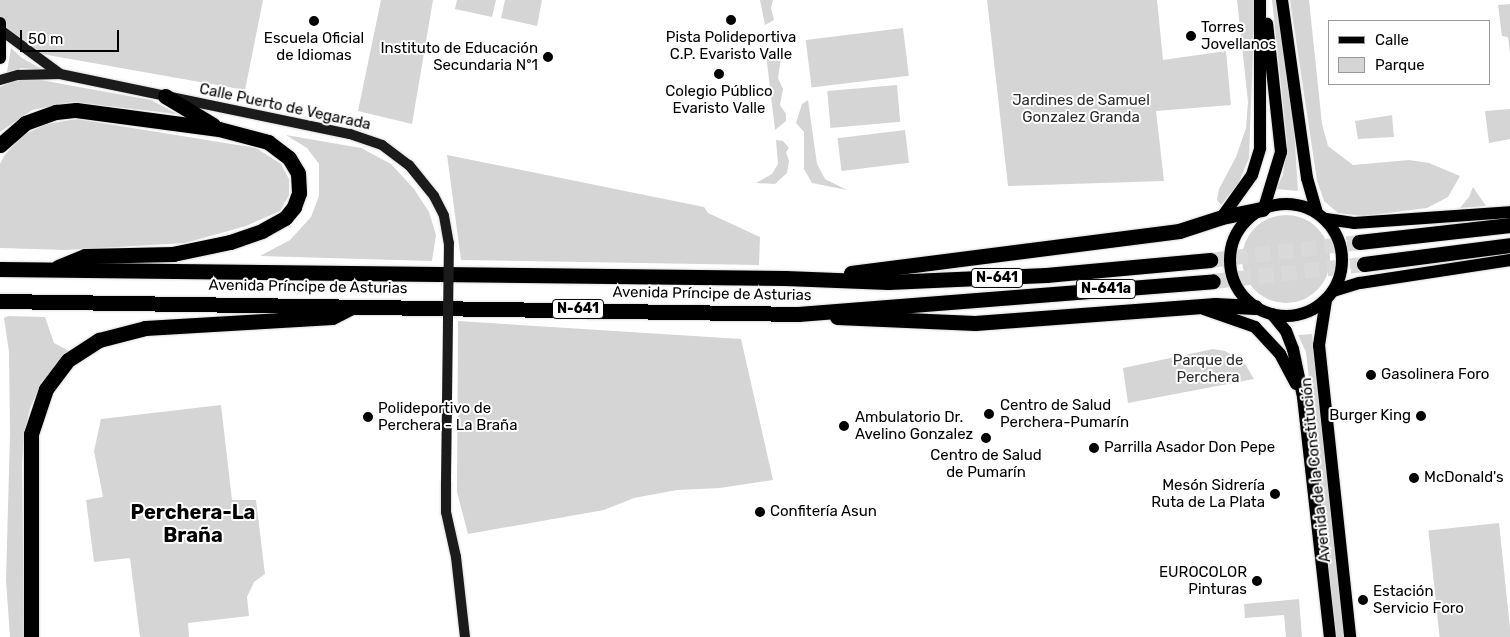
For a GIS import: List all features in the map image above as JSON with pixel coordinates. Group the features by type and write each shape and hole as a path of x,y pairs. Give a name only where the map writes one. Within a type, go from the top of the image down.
{"highway":[{"path":"165,96 219,129"},
{"path":"0,145 25,123 56,112 122,115 219,129 268,142 289,158 298,173 299,193 294,207 285,218 262,231 230,242 173,254 85,256 46,269"},
{"path":"784,278 888,270 1169,232 1222,217 1263,209"},
{"path":"1359,242 1510,225"},
{"path":"1364,264 1510,245"},
{"name":"Avenida Príncipe de Asturias","path":"0,268 784,278 908,282 1046,276 1210,260"},
{"name":"Avenida Príncipe de Asturias","path":"0,300 798,314 1213,281"},
{"path":"31,637 32,434 46,389 68,360 99,340 145,328 332,317 358,305"},
{"path":"798,314 890,321 975,323 1192,307 1255,307"}],"main road":[{"path":"1262,0 1282,152 1263,209 1241,228 1234,240 1230,261 1234,280 1243,296 1255,307 1272,314 1296,315 1313,309 1329,296 1360,283 1510,260"},
{"path":"1222,217 1252,175 1260,148 1262,0"},
{"path":"1282,0 1307,178 1322,216 1340,246 1342,258 1340,277 1329,296"},
{"path":"0,58 1,27"},
{"path":"1263,209 1292,204 1322,216 1354,224 1510,212"},
{"name":"Avenida de la Constitución","path":"1329,296 1319,346 1350,637"},
{"path":"1192,307 1222,313 1255,327 1280,354 1303,397"},
{"name":"Avenida de la Constitución","path":"1272,314 1286,331 1293,349 1303,397 1330,637"}],"street":[{"name":"Calle Puerto de Vegarada","path":"1,27 60,74"},
{"name":"Calle Puerto de Vegarada","path":"0,80 18,75 60,74 350,134 382,145 409,165 430,191 444,216 450,243 446,512 456,557 465,637"}],"green space":[{"path":"0,0 263,0 245,90 25,51 0,23"},
{"path":"381,0 433,0 412,124 358,111"},
{"path":"457,0 496,0 492,17 455,9"},
{"path":"505,0 542,0 537,26 501,18"},
{"path":"760,0 773,0 771,8 774,20 765,25"},
{"name":"Jardines de Samuel Gonzalez Granda","path":"987,0 1157,0 1163,60 1226,51 1231,105 1156,111 1164,181 1008,186"},
{"path":"1237,0 1255,0 1249,158 1238,184 1221,205 1217,200 1219,189 1236,157 1246,128 1248,102"},
{"path":"1272,0 1276,0 1294,129 1298,191 1276,189 1283,175 1287,142"},
{"path":"1290,0 1309,0 1322,124 1328,146 1353,165 1409,160 1429,163 1460,176 1448,197 1427,208 1364,216 1338,213 1324,201 1317,181"},
{"path":"1510,4 1510,53 1508,37 1502,36 1498,5"},
{"path":"903,28 909,76 812,88 806,40"},
{"path":"11,48 22,58 43,70 22,68 7,72"},
{"path":"774,52 781,58 778,78 783,89 780,105 786,114 786,121 775,130 766,54"},
{"path":"17,79 35,79 151,100 177,114 73,102 32,110 0,132 0,87"},
{"path":"897,85 900,122 830,128 827,91"},
{"path":"808,100 817,164 825,179 847,190 812,183 804,169 804,132 796,123 802,104"},
{"path":"1510,109 1510,139 1489,143 1485,111"},
{"path":"1392,115 1394,137 1358,139 1355,121"},
{"path":"77,119 256,148 281,164 289,179 289,195 280,211 246,226 185,243 66,250 0,248 0,164 4,156 23,135 47,124"},
{"path":"905,130 909,163 842,171 838,138"},
{"path":"286,135 361,148 391,164 414,189 429,212 436,235 432,261 260,256 290,240 311,217 319,196 319,164 307,148"},
{"path":"776,140 783,141 789,148 786,152 789,161 787,173 775,184 756,183 772,174 778,164"},
{"path":"447,155 704,207 708,213 760,237 759,265 461,260"},
{"path":"1473,187 1486,206 1460,208 1469,197"},
{"path":"1286,215 1303,218 1317,228 1327,242 1330,259 1327,276 1317,290 1303,300 1286,303 1269,300 1255,290 1245,276 1242,259 1245,242 1255,228 1269,218"},
{"path":"8,316 45,317 54,343 69,351 42,382 30,408 24,436 22,463 24,637 10,637 6,580 10,434 9,352 4,318"},
{"path":"458,321 741,339 773,480 720,488 677,490 634,498 604,510 468,534 457,492"},
{"path":"1312,334 1345,637 1336,637 1306,352 1298,335"},
{"name":"Parque de Perchera","path":"1213,349 1225,351 1244,362 1254,379 1128,403 1123,368"},
{"path":"221,405 232,500 256,500 265,574 254,582 247,597 249,616 188,623 189,637 140,637 130,558 94,562 86,500 103,497 94,451 101,419"},
{"path":"1499,523 1510,637 1440,637 1428,530"},
{"path":"1299,599 1302,637 1286,637 1284,615 1245,618 1244,604"}],"tunnel":[{"path":"1210,260 1359,242"},
{"path":"1213,281 1364,264"}],"place":[{"name":"Pista Polideportiva C.P. Evaristo Valle","path":"731,20"},
{"name":"Escuela Oficial de Idiomas","path":"314,21"},
{"name":"Torres Jovellanos","path":"1191,36"},
{"name":"Instituto de Educación Secundaria Nº1","path":"548,57"},
{"name":"Colegio Público Evaristo Valle","path":"719,74"},
{"name":"Gasolinera Foro","path":"1371,375"},
{"name":"Centro de Salud Perchera-Pumarín","path":"989,414"},
{"name":"Burger King","path":"1421,416"},
{"name":"Polideportivo de Perchera - La Braña","path":"368,417"},
{"name":"Ambulatorio Dr. Avelino Gonzalez","path":"844,426"},
{"name":"Centro de Salud de Pumarín","path":"986,438"},
{"name":"Parrilla Asador Don Pepe","path":"1094,448"},
{"name":"McDonald's","path":"1414,478"},
{"name":"Mesón Sidrería Ruta de La Plata","path":"1275,494"},
{"name":"Confitería Asun","path":"760,512"},
{"name":"EUROCOLOR Pinturas","path":"1257,581"},
{"name":"Estación Servicio Foro","path":"1363,600"}],"district":[{"name":"Perchera-La Braña","path":"193,524"}]}
